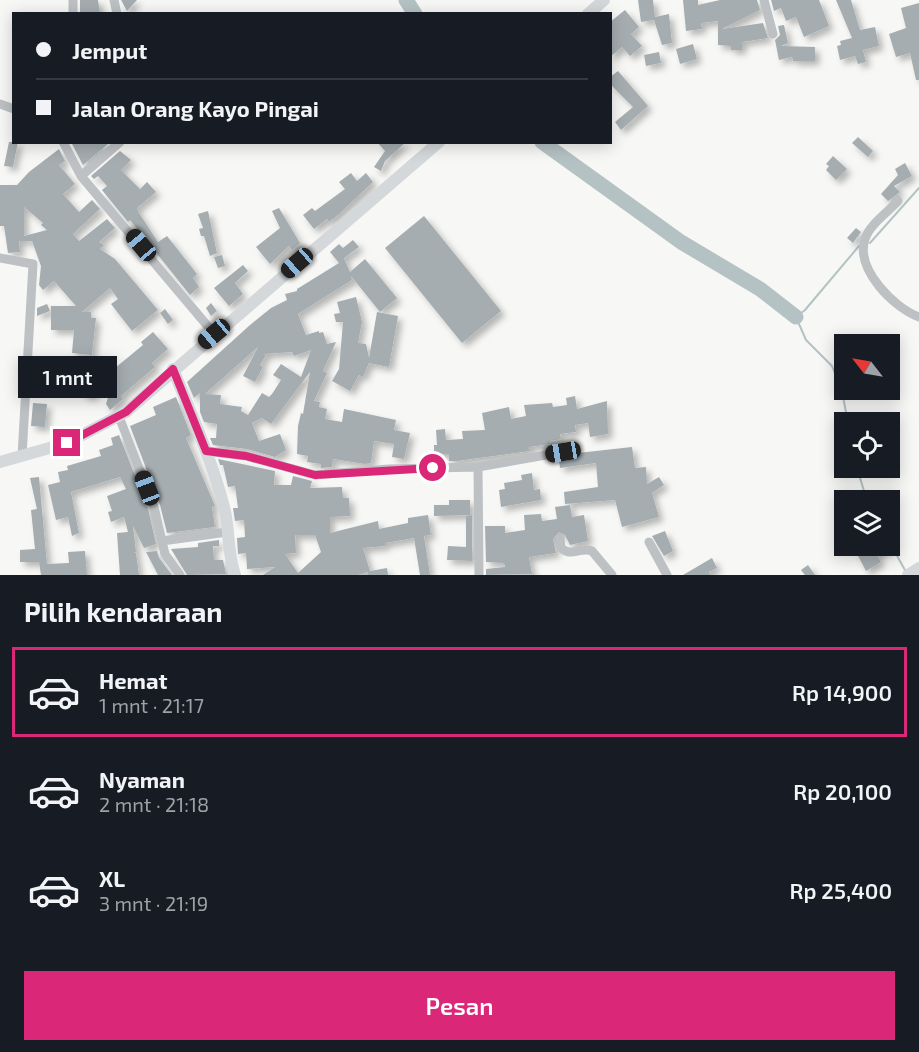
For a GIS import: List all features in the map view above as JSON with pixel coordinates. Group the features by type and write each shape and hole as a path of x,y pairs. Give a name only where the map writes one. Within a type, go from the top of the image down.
{"main road":[{"path":"590,12 604,0"},
{"path":"0,462 67,443 108,422 118,414 126,412 173,369 437,144"},
{"path":"118,414 120,407 354,208 361,208"},
{"path":"173,369 206,451 225,509 235,575"}],"street":[{"path":"764,0 773,34"},
{"path":"64,144 81,176 211,330"},
{"path":"81,176 118,144"},
{"path":"898,201 867,235 864,253 881,290 896,305 919,317"},
{"path":"0,258 33,264 22,456"},
{"path":"118,414 154,507 165,554 180,575"},
{"path":"206,451 246,456 315,475 388,469 478,466 563,452"},
{"path":"478,466 479,575"},
{"path":"162,541 227,532"},
{"path":"560,538 561,548 568,553 577,553 584,549 592,551 612,575"},
{"path":"649,542 667,575"}],"building":[{"path":"80,0 98,0 100,12 80,12"},
{"path":"121,0 137,0 127,11"},
{"path":"638,0 653,0 655,17 669,14 672,43 662,45 654,20 641,22"},
{"path":"683,0 698,0 698,5 720,0 757,0 760,10 722,29 763,23 768,38 742,42 742,50 731,50 731,46 718,45 718,21 701,23 702,29 686,31"},
{"path":"771,0 819,0 829,26 804,37 796,17 786,21 781,8 774,11"},
{"path":"836,0 851,0 860,30 875,27 879,46 863,50 866,62 858,64 855,56 840,60 837,46 841,45 840,41 852,38"},
{"path":"919,3 919,80 916,80 910,53 896,57 889,34 906,28 901,8"},
{"path":"625,10 639,27 631,34 642,46 630,56 622,47 612,55 612,20"},
{"path":"784,25 788,43 781,46 815,47 815,61 793,61 792,57 779,60 775,40 780,35 778,26"},
{"path":"693,44 697,59 680,64 676,49"},
{"path":"659,52 661,63 646,66 644,55"},
{"path":"618,71 648,106 621,130 615,122 633,107 612,86 612,76"},
{"path":"858,137 873,151 868,157 852,143"},
{"path":"9,142 18,144 13,167 4,166"},
{"path":"72,144 108,144 83,165"},
{"path":"379,144 404,144 385,161 381,171 374,167 385,151"},
{"path":"59,149 65,161 59,165 75,184 63,194 79,212 92,200 100,209 73,234 79,241 107,219 115,228 99,242 104,245 100,249 115,259 158,310 132,331 111,304 118,299 110,288 82,312 91,312 91,318 96,318 92,355 72,353 74,330 51,330 51,306 76,306 54,281 43,290 39,285 41,266 32,241 19,241 20,252 8,253 4,226 0,226 0,185 17,185 29,172","holes":["24,207 43,223 41,225 47,230 24,236"]},
{"path":"120,151 131,160 121,170 140,189 147,182 156,192 137,208 139,213 158,242 167,236 197,274 193,278 199,287 190,295 130,220 128,222 102,190 107,186 98,176 94,179 91,176"},
{"path":"833,156 847,169 836,180 826,170 829,166 826,164"},
{"path":"905,163 912,176 894,186 900,192 888,201 881,194 898,175 895,169"},
{"path":"351,173 357,181 366,173 373,182 329,222 327,219 314,229 303,215 312,208 315,211 345,189 339,182"},
{"path":"279,208 300,243 292,250 289,246 270,264 256,247 280,228 272,211"},
{"path":"208,211 217,253 210,256 204,236 201,236 199,229 203,228 198,214"},
{"path":"424,216 501,311 462,343 385,248"},
{"path":"856,228 861,232 853,243 847,238"},
{"path":"353,240 359,247 344,258 350,272 365,259 397,298 380,312 351,276 352,280 298,314 306,335 319,331 319,333 323,332 327,344 336,342 323,371 327,373 314,401 320,402 319,407 327,409 325,419 342,422 344,409 396,420 394,430 410,433 404,459 392,457 394,444 374,441 371,463 333,459 332,467 321,468 321,464 307,462 308,456 297,454 298,426 301,413 303,414 310,372 271,424 262,418 252,423 259,441 280,434 286,450 275,457 247,449 213,445 210,438 216,438 217,424 204,422 200,412 200,393 194,398 187,382 250,325 271,308 287,300 285,294 297,291 339,263 330,252 339,244 343,248","holes":["258,347 243,376 255,382 263,367 260,365 266,355 264,354 292,352 294,356 311,350 301,377 281,364 273,375 281,380 272,394 269,397 262,393 248,415 241,411 242,407 220,404 221,395 205,394"]},
{"path":"222,255 225,266 218,268 214,257"},
{"path":"243,265 248,271 235,283 243,294 229,306 214,288"},
{"path":"356,297 362,322 358,343 366,344 369,358 377,312 398,316 389,367 369,363 363,377 359,375 350,391 332,381 339,369 343,322 336,322 334,314 340,313 337,302"},
{"path":"211,303 217,311 211,316 206,308"},
{"path":"47,304 50,311 37,316 37,308"},
{"path":"165,309 173,320 168,324 160,313"},
{"path":"153,332 168,349 152,363 155,367 121,396 123,399 110,410 106,404 112,385 95,384 93,396 82,395 87,361 101,363 100,367 115,368 143,345 141,342"},
{"path":"575,396 577,409 607,401 608,434 590,437 588,423 575,425 576,432 560,434 561,439 550,441 551,444 529,447 530,451 457,461 449,461 449,454 434,454 434,445 437,445 436,430 445,429 446,440 463,439 462,431 485,430 482,413 509,407 511,419 526,416 524,405 552,403 553,407 567,405 566,398"},
{"path":"176,397 191,435 186,438 215,506 212,507 215,527 167,533 160,505 130,426 156,415 153,407"},
{"path":"33,403 47,404 45,427 31,426"},
{"path":"119,435 148,509 156,544 144,548 133,526 136,552 134,553 136,553 139,575 120,575 117,533 128,532 124,517 111,522 108,512 112,511 107,496 126,489 120,477 71,492 79,533 72,536 68,517 56,520 48,485 60,482 58,472 68,470 67,466 101,456 99,450 113,445 111,438"},
{"path":"632,447 635,468 646,467 647,484 659,477 664,485 652,493 659,517 622,527 615,500 565,504 564,492 598,487 596,463 560,468 559,460 569,454"},
{"path":"218,459 275,471 274,485 291,485 293,476 312,481 310,488 342,487 343,498 349,498 350,516 330,517 330,533 378,521 379,529 408,523 408,518 428,515 431,535 424,536 430,575 420,575 414,538 385,543 385,546 363,548 370,571 387,568 388,575 368,575 368,572 358,575 263,575 275,567 247,569 246,553 238,554 237,538 245,537 244,520 235,521 233,508 238,508 235,486 228,487 223,465 220,465","holes":["295,535 315,535 321,552 298,573 285,554 296,553"]},
{"path":"532,473 534,490 540,489 541,500 501,507 499,490 505,489 504,483 522,480 521,475"},
{"path":"39,477 47,564 69,563 68,552 85,551 87,575 41,575 39,562 20,562 20,550 35,549 31,510 37,509 30,478"},
{"path":"449,500 470,500 470,515 434,516 434,505 449,505"},
{"path":"570,505 572,517 584,515 588,541 570,545 565,535 559,532 553,539 556,553 529,557 532,574 486,575 486,569 505,567 504,563 486,562 485,526 505,526 505,533 525,530 524,515 541,514 542,521 557,519 555,507"},
{"path":"472,515 472,561 447,560 448,546 466,547 466,516"},
{"path":"665,531 673,551 664,556 652,536"},
{"path":"219,540 219,546 213,546 214,560 223,560 226,574 187,575 171,549 198,547 198,543"},
{"path":"157,551 159,558 172,575 158,575 146,552"},
{"path":"858,556 878,556 881,562 866,571"},
{"path":"712,558 717,568 709,572 710,575 683,575"},
{"path":"808,565 815,575 805,575 801,570"}],"waterway":[{"path":"406,0 414,12"},
{"path":"545,144 681,242 760,289 796,317"},
{"path":"870,243 919,188"},
{"path":"846,412 842,391 832,366 806,340 796,317 805,310 859,246"},
{"path":"860,478 864,490"},
{"path":"897,556 906,572"}],"route":[{"path":"67,443 108,422 118,414 126,412 173,369 206,451 246,456 315,475 433,468"}]}
